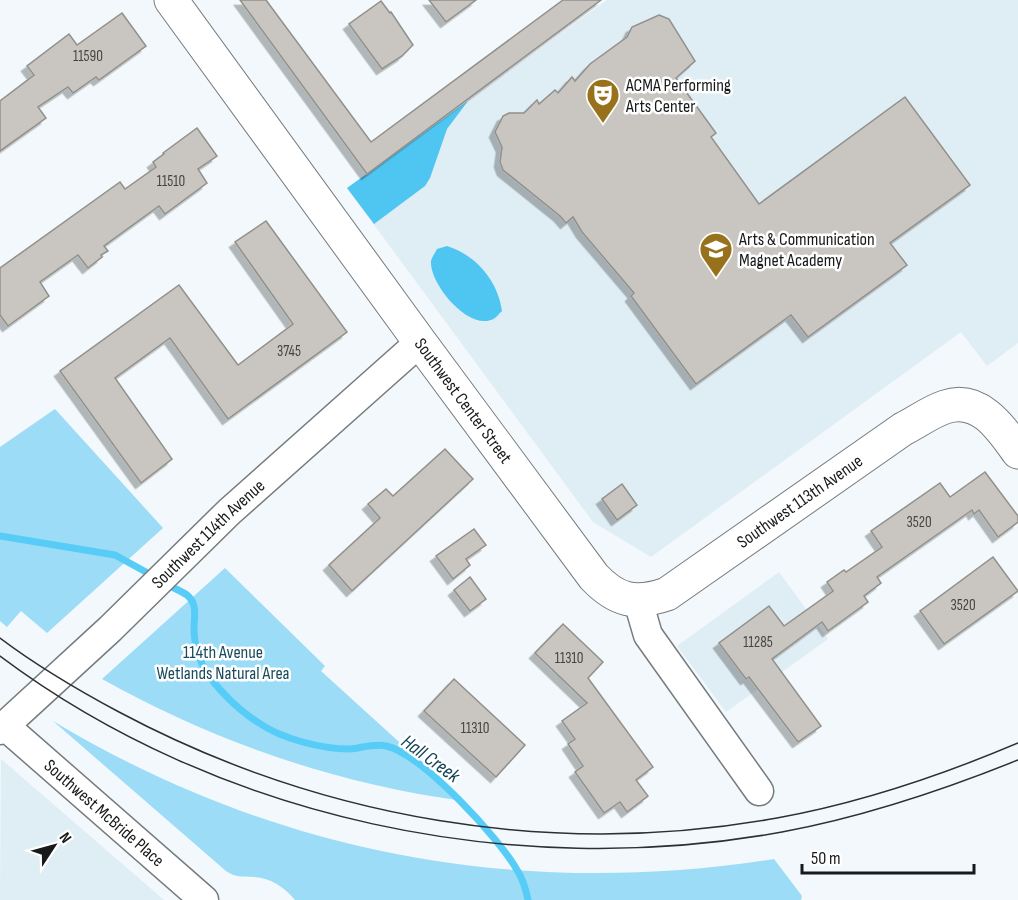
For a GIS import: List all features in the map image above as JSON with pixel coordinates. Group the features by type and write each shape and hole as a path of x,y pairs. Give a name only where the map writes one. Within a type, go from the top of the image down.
{"street":[{"name":"Southwest Center Street","path":"171,0 594,577 608,591 626,599 638,601"},
{"name":"Southwest 114th Avenue","path":"2,728 135,605 229,512 420,342"},
{"name":"Southwest 113th Avenue","path":"638,601 667,594 903,429 945,407 966,406 977,408 988,414 1018,452"},
{"path":"638,601 648,635 759,791"},
{"name":"Southwest McBride Place","path":"2,728 204,900"}],"shaded area":[{"name":"Arts & Communication Magnet Academy","path":"607,0 1018,0 1018,343 987,366 961,332 651,557 593,522 347,188"},
{"path":"468,101 447,129 425,186 374,224 347,188"},
{"path":"447,246 458,250 476,263 496,289 502,311 495,318 485,321 475,319 453,304 444,293 432,271 431,261 437,249"},
{"path":"779,572 828,639 726,712 677,646"},
{"path":"1,759 164,900 0,900"}],"green space":[{"path":"55,409 163,528 47,633 21,611 7,627 0,621 0,447"},
{"name":"114th Avenue Wetlands Natural Area","path":"225,568 325,666 321,671 464,801 369,784 277,757 188,722 102,679"},
{"path":"53,721 137,767 223,804 311,834 401,855 492,868 585,873 679,870 774,859 802,896 801,900 295,900 272,881 236,876 226,871"}],"building":[{"path":"240,0 266,0 371,142 563,0 601,0 367,174"},
{"path":"429,0 476,0 446,22"},
{"path":"381,1 413,45 402,56 382,69 349,24"},
{"path":"122,13 146,46 99,80 96,77 73,93 68,87 38,107 46,118 0,151 0,101 34,75 27,66 69,34 77,45"},
{"name":"Arts & Communication Magnet Academy","path":"659,15 669,19 695,61 676,78 716,133 711,137 759,204 905,97 970,185 890,243 907,265 808,337 791,315 696,384 631,296 634,293 582,232 573,217 566,223 503,170 500,162 502,147 495,132 503,116 509,113 524,113 537,100 539,104 555,90 558,93 572,77 575,81 590,64 627,37 632,27"},
{"path":"197,128 217,156 198,169 207,183 165,214 159,206 104,246 108,251 88,268 78,255 40,282 49,296 8,326 0,315 0,268 120,182 125,189 156,167 153,162"},
{"path":"266,221 347,332 228,419 170,338 115,378 172,459 141,483 60,371 179,285 238,365 293,324 235,242"},
{"path":"445,449 473,479 352,591 329,565 380,518 368,504 386,489 393,496"},
{"path":"985,472 1018,516 1018,522 998,537 979,510 974,514 972,510 877,577 881,583 864,596 868,602 828,631 822,622 772,659 821,726 798,742 749,677 746,679 719,643 769,606 784,626 833,591 827,582 882,547 871,531 940,483 950,497"},
{"path":"622,484 637,505 617,520 602,499"},
{"path":"474,529 486,545 466,559 470,565 453,579 436,556"},
{"path":"993,557 1018,591 944,644 920,611"},
{"path":"470,577 486,599 470,611 454,590"},
{"path":"563,624 603,662 588,678 653,767 636,780 648,796 627,812 620,802 604,813 575,772 583,766 568,744 575,739 562,721 587,703 535,653"},
{"path":"454,679 525,745 496,777 424,711"}],"waterway":[{"name":"Hall Creek","path":"0,536 115,555 155,577"},
{"name":"Hall Creek","path":"167,584 185,594 193,602 195,642 203,665 208,675 224,694 242,710 268,729 303,742 350,749 382,745 401,752 439,780 494,838 519,873 528,900"}],"tram line":[{"path":"0,638 58,677 119,712 196,749 275,779 356,803 439,820 523,831 608,834 692,830 777,818 839,805 899,787 959,767 1018,743"},
{"path":"0,656 85,713 177,760 273,797 373,824 475,841 578,848 680,845 782,832 842,819 902,802 1018,760"}],"place":[{"name":"ACMA Performing Arts Center","path":"603,124"},
{"name":"Arts & Communication Magnet Academy","path":"716,278"}]}
